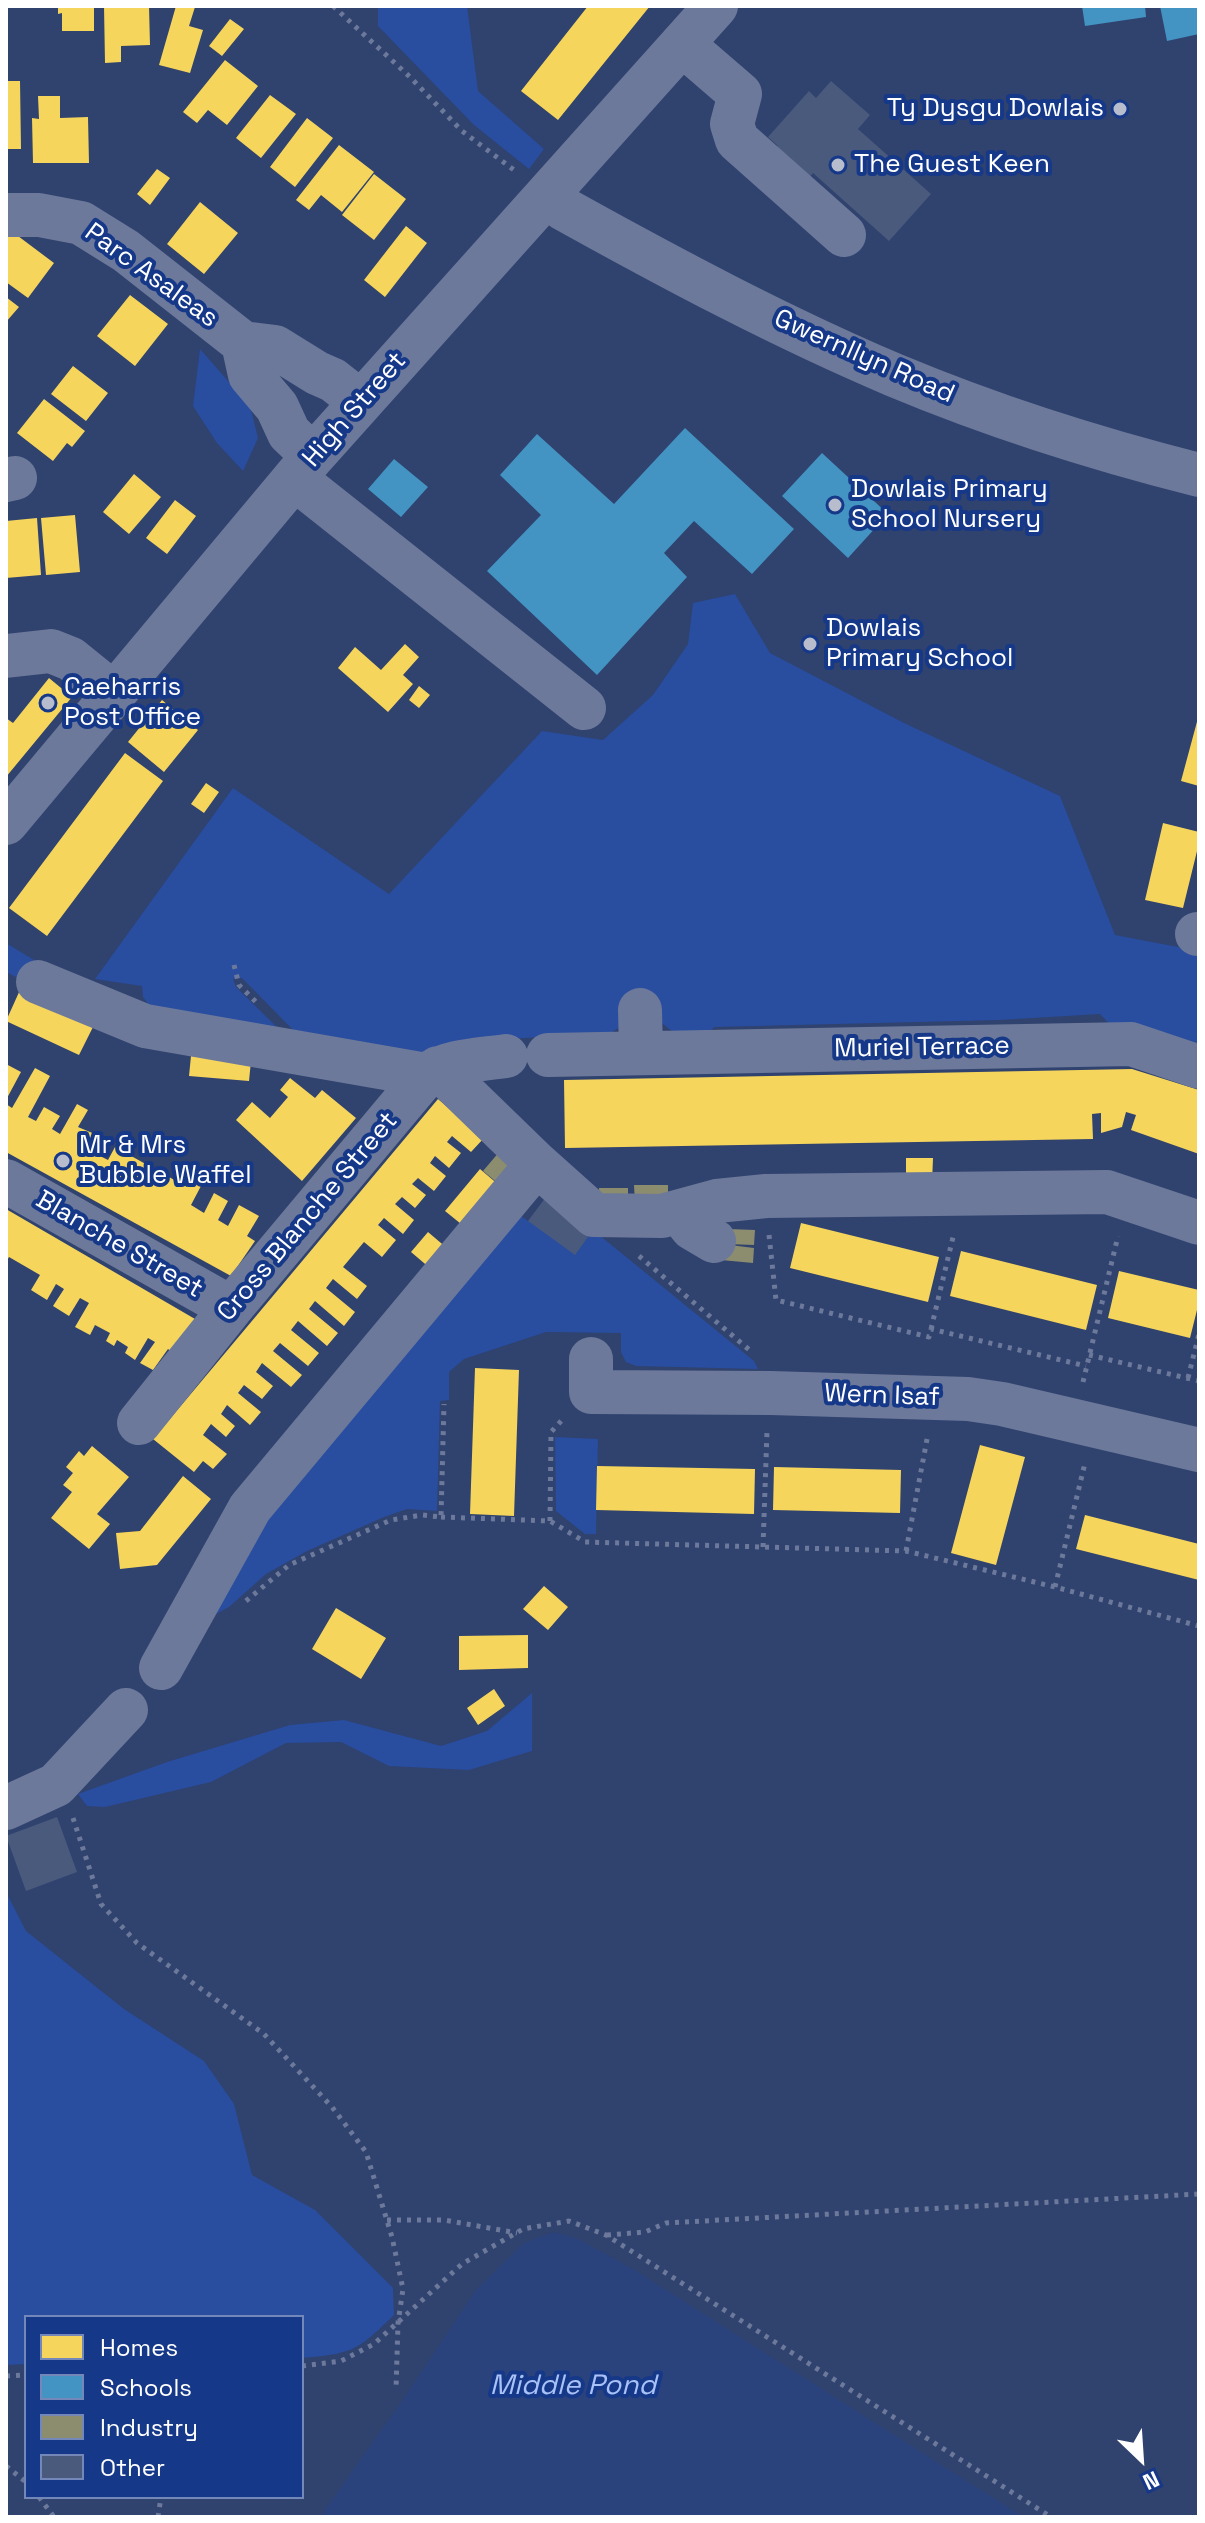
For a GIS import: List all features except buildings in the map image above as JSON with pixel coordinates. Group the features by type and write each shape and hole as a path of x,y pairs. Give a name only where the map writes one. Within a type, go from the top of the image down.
{"street":[{"name":"High Street","path":"6,823 304,467 716,6"},
{"path":"682,44 740,94 732,124 737,140 844,235"},
{"name":"Gwernllyn Road","path":"547,196 564,209 695,281 894,374 1013,419 1199,475"},
{"name":"Parc Asaleas","path":"6,215 39,215 81,223 126,251 243,343 275,347 333,380 361,402"},
{"name":"Parc Asaleas","path":"243,343 250,375 277,407 304,467 584,708"},
{"path":"6,656 51,651 71,659 113,693"},
{"path":"38,982 145,1026 432,1071 594,1215 662,1216 717,1201 766,1196 1103,1192 1199,1223"},
{"path":"640,1010 641,1053"},
{"name":"Muriel Terrace","path":"432,1071 464,1061 527,1056 1131,1044 1199,1067"},
{"name":"Cross Blanche Street","path":"139,1423 231,1308 432,1071"},
{"path":"161,1668 250,1508 537,1164"},
{"name":"Blanche Street","path":"6,1181 231,1308"},
{"path":"680,1213 692,1228 714,1241"},
{"name":"Wern Isaf","path":"591,1375 771,1393 930,1398 1002,1404 1199,1450"},
{"path":"6,1808 56,1785 126,1710"}],"path":[{"path":"333,6 410,77 462,131 547,196"},
{"path":"768,1229 776,1300 929,1337 956,1228"},
{"path":"931,1329 1086,1368 1118,1235"},
{"path":"629,1248 720,1325"},
{"path":"1188,1378 1199,1334"},
{"path":"1089,1355 1199,1381"},
{"path":"550,1521 551,1432 591,1375"},
{"path":"763,1547 766,1436 771,1393"},
{"path":"906,1551 928,1440 930,1398"},
{"path":"441,1517 444,1404"},
{"path":"1055,1587 1095,1426"},
{"path":"243,1602 289,1565 391,1520 422,1515 550,1521 585,1542 906,1551 1199,1626"},
{"path":"56,1785 70,1808 101,1904 137,1943 264,2034 332,2107 366,2152 387,2220 403,2289 398,2323 396,2390"},
{"path":"606,2235 645,2232 666,2223 1199,2194"},
{"path":"387,2220 444,2220 517,2233"},
{"path":"304,2366 341,2361 374,2344 462,2264 523,2229 569,2221 606,2235 1051,2517"},
{"path":"6,2466 24,2480"},
{"path":"40,2499 54,2517"}],"shaded area":[{"path":"378,6 467,6 478,91 544,149 529,169 474,125 378,26"},
{"path":"200,349 250,406 258,438 243,471 217,443 193,406"},
{"path":"735,594 770,653 904,723 1060,796 1115,935 1199,951 1199,1048 1116,1031 1100,1014 999,1020 715,1027 693,1037 672,1031 659,1020 620,1027 609,1034 461,1041 414,1057 295,1032 242,978 233,979 236,987 285,1035 152,1009 143,997 142,986 95,979 233,788 389,894 542,731 603,740 653,695 688,644 693,603"},
{"path":"6,943 34,960 20,979 6,972"},
{"path":"515,1212 528,1221 593,1230 754,1361 758,1369 636,1366 626,1362 621,1352 621,1333 546,1332 464,1359 449,1372 449,1400 440,1401 437,1511 407,1509 307,1551 266,1574 229,1607 199,1623 244,1535"},
{"path":"555,1437 598,1439 596,1534 585,1534 556,1511"},
{"path":"532,1693 532,1751 469,1770 389,1766 341,1742 286,1743 211,1782 105,1807 87,1806 78,1794 167,1762 290,1725 344,1720 441,1746 487,1731"},
{"path":"6,1892 26,1931 124,2009 204,2061 234,2104 252,2175 315,2210 393,2288 394,2315 354,2348 333,2355 304,2358 304,2315 24,2315 24,2364 6,2365"}],"water":[{"name":"Middle Pond","path":"554,2232 578,2239 636,2271 1023,2517 320,2517 476,2290 524,2243"}],"place":[{"name":"Ty Dysgu Dowlais","path":"1120,109"},
{"name":"The Guest Keen","path":"838,165"},
{"name":"Dowlais Primary School Nursery","path":"835,505"},
{"name":"Dowlais Primary School","path":"810,644"},
{"name":"Caeharris Post Office","path":"48,703"},
{"name":"Mr & Mrs Bubble Waffel","path":"63,1161"}]}
